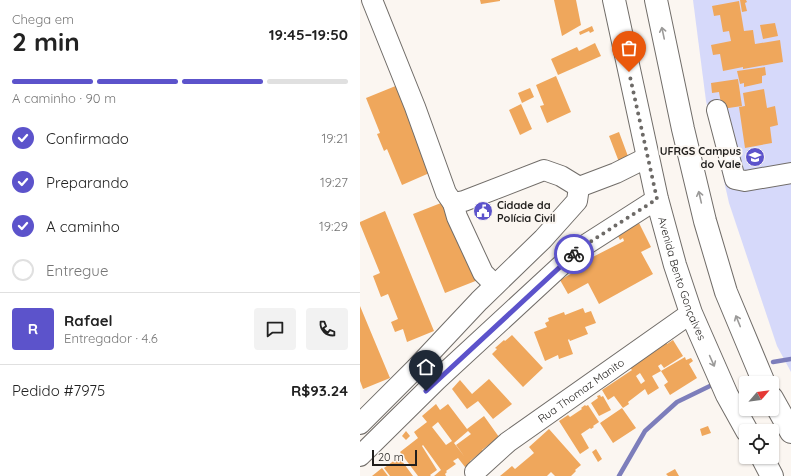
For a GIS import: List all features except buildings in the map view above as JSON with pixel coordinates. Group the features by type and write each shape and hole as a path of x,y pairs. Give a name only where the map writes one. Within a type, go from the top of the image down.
{"main road":[{"name":"Avenida Bento Gonçalves","path":"614,0 657,199 675,265 691,313 727,395 743,424"},
{"path":"656,0 683,129 705,221 726,292 761,376"},
{"path":"779,411 791,432"},
{"path":"766,464 772,476"}],"street":[{"path":"372,0 415,107 446,193 452,203 483,273 495,285"},
{"path":"716,110 736,179 745,181 791,173"},
{"path":"579,187 616,174 648,157"},
{"path":"452,203 464,201 544,170 561,176 579,187"},
{"path":"360,424 495,285 543,239 577,201 579,187"},
{"path":"360,456 437,380 579,249 657,199"},
{"name":"Rua Thomaz Manito","path":"475,472 508,442 691,313"}],"shaded area":[{"name":"UFRGS Campus do Vale","path":"693,0 791,0 791,372 777,346 729,203 706,101"}],"waterway":[{"path":"773,362 791,359"},
{"path":"619,476 645,431 677,402 712,385"}],"way so far":[{"path":"574,254 579,249 657,199 629,72"}],"place":[{"name":"UFRGS Campus do Vale","path":"755,157"},
{"name":"Cidade da Polícia Civil","path":"483,211"}],"route":[{"path":"426,391 574,254"}]}
